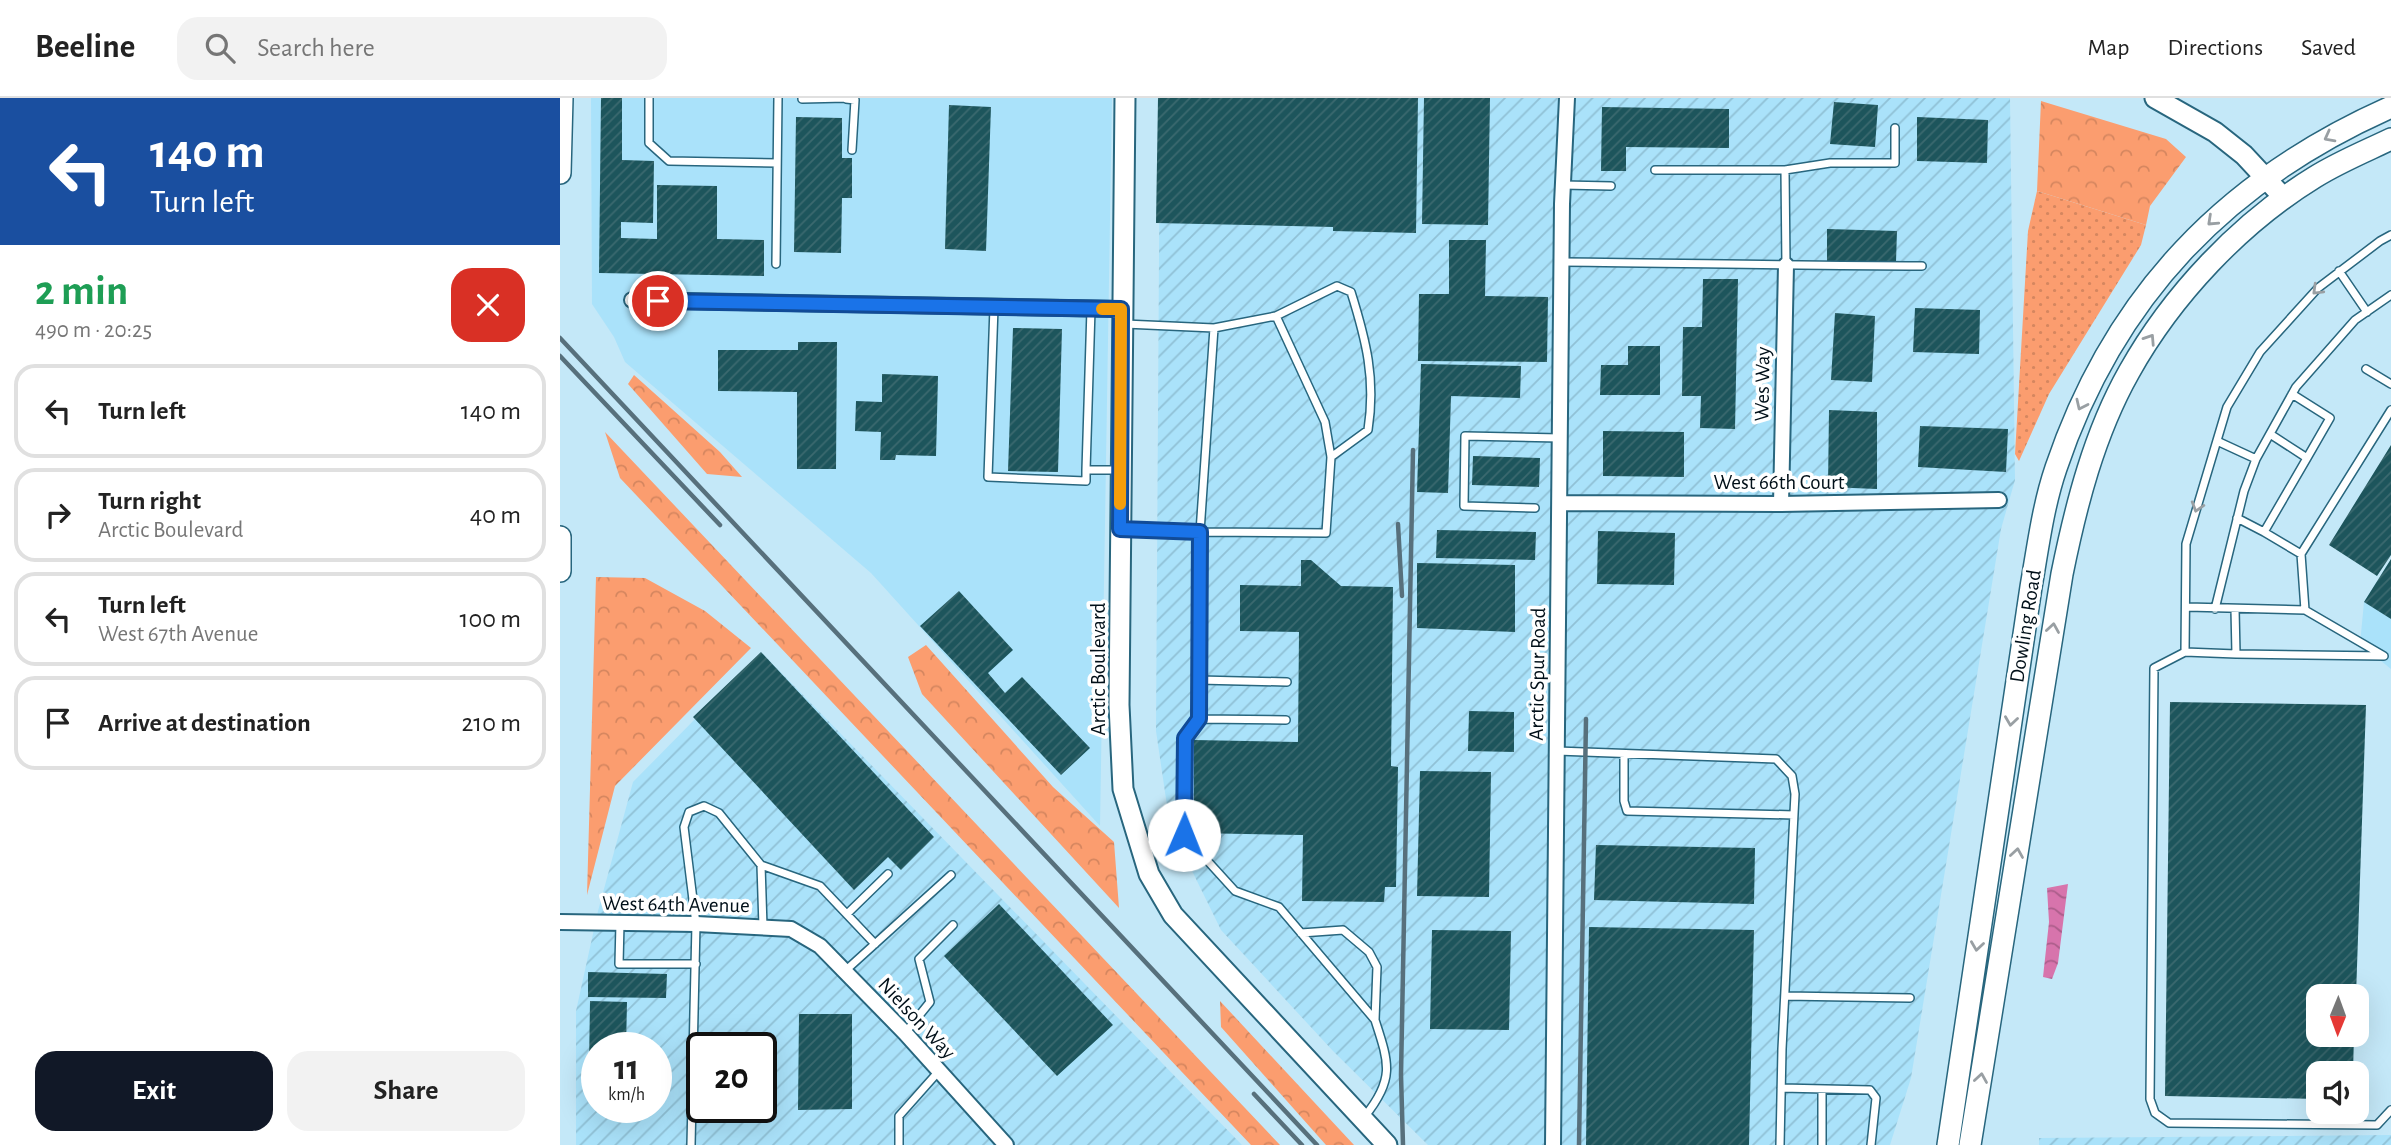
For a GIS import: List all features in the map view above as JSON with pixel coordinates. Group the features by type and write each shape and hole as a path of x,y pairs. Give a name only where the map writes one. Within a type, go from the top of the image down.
{"main road":[{"path":"560,173 562,98"},
{"name":"Arctic Boulevard","path":"1125,98 1119,705 1123,789 1149,874 1173,915 1387,1145"},
{"path":"2155,98 2215,132 2245,155 2284,198"},
{"name":"Dowling Road","path":"1948,1145 2042,523 2055,470 2073,422 2093,379 2137,307 2153,284 2210,222 2298,154 2391,107"},
{"name":"Dowling Road","path":"1970,1145 2062,573 2088,470 2117,395 2157,328 2205,270 2230,245 2284,198 2315,177 2391,139"},
{"path":"560,537 560,571"}],"street":[{"name":"Arctic Spur Road","path":"1553,1145 1562,204 1567,98"},
{"name":"Wes Way","path":"1781,504 1786,265"},
{"path":"632,300 1091,309 1121,317"},
{"name":"West 66th Court","path":"1560,503 1781,504 1998,500"},
{"name":"West 64th Avenue","path":"560,922 696,923 791,929"},
{"name":"Nielson Way","path":"791,929 820,946 905,1033 1006,1145"}],"lane":[{"path":"649,98 649,144 669,161 777,163"},
{"path":"776,264 778,98"},
{"path":"802,99 855,100 852,150"},
{"path":"1655,170 1785,170 1830,163 1895,163 1895,128"},
{"path":"1785,170 1786,265"},
{"path":"1563,185 1611,186"},
{"path":"2185,653 2186,544 2227,407 2260,352 2318,288 2391,235"},
{"path":"1562,262 1922,266"},
{"path":"2339,271 2367,312"},
{"path":"1121,317 1214,328 1276,316 1337,286 1351,292 1367,343 1372,404 1368,430 1331,457"},
{"path":"2215,609 2237,518 2256,459 2292,394 2355,320 2391,295"},
{"path":"993,307 988,477 1086,481 1091,309"},
{"path":"1120,529 1326,533 1331,457 1325,422 1276,316"},
{"path":"1214,328 1200,532 1199,719 1185,738 1184,835 1235,891 1279,907 1375,1020"},
{"path":"2365,369 2391,384"},
{"path":"2264,532 2330,418 2292,394"},
{"path":"2305,610 2301,554 2391,410"},
{"path":"2270,434 2307,458"},
{"path":"1535,508 1464,506 1465,436 1561,438"},
{"path":"2217,441 2256,459"},
{"path":"1086,470 1120,470"},
{"path":"2237,518 2301,554"},
{"path":"2187,607 2305,610 2391,662"},
{"path":"2235,609 2236,654"},
{"path":"2384,656 2185,653 2154,668 2150,1099 2155,1113 2169,1122 2377,1125 2391,1110"},
{"path":"1199,681 1287,682"},
{"path":"1199,719 1286,720"},
{"path":"1557,751 1776,759 1792,776 1795,794 1780,1145"},
{"path":"1624,754 1624,801 1627,811 1794,815"},
{"path":"691,1145 696,923 684,827 689,812 704,806 719,813 761,865 820,886 874,944"},
{"path":"761,865 763,927"},
{"path":"847,914 888,874"},
{"path":"844,972 951,875"},
{"path":"620,923 619,964 696,964"},
{"path":"905,1033 930,1002 919,959 953,925"},
{"path":"1301,933 1343,930 1369,952 1377,967 1375,1020 1386,1056 1384,1089 1363,1119"},
{"path":"1785,996 1910,998"},
{"path":"898,1145 898,1116 939,1071"},
{"path":"1781,1088 1870,1090 1876,1098 1871,1145"},
{"path":"1822,1089 1822,1145"}],"shaded area":[{"path":"591,98 1112,98 1100,826 871,573 625,362 614,337 592,304"},
{"path":"1160,98 2010,98 2015,480 2001,529 1911,1078 1890,1145 1428,1145 1333,1051 1221,930 1170,826 1156,731"},
{"path":"2391,559 2391,669 2360,644 2364,602"},
{"path":"761,652 1242,1145 576,1145 576,1011 598,911 633,782"},
{"path":"2391,1135 2391,1145 2039,1145 2039,1138"}],"green space":[{"path":"2041,101 2166,139 2186,157 2150,206 2146,225 2037,191"},
{"path":"2037,191 2146,225 2141,245 2049,394 2019,461 2015,454 2028,231"},
{"path":"634,375 720,452 742,477 707,474 628,384"},
{"path":"605,432 1280,1145 1251,1145 620,478"},
{"path":"596,577 645,578 705,611 751,648 615,786 587,895"},
{"path":"926,645 1053,787 1114,842 1119,908 922,694 908,657"},
{"path":"1220,1001 1354,1145 1326,1145 1221,1027"}],"water":[{"path":"2068,884 2058,963 2052,979 2043,977 2049,922 2047,888"}],"building":[{"path":"601,98 622,98 622,160 654,161 653,223 621,222 621,238 657,239 657,185 717,186 717,239 764,240 764,276 599,273"},
{"path":"1158,98 1418,98 1416,233 1333,231 1333,227 1156,223"},
{"path":"1424,98 1490,98 1488,225 1422,224"},
{"path":"1834,102 1878,105 1875,147 1830,144"},
{"path":"949,105 991,107 986,251 945,249"},
{"path":"1602,107 1729,109 1729,148 1626,147 1626,171 1601,171"},
{"path":"796,117 842,118 842,158 852,158 852,198 842,198 841,253 794,252"},
{"path":"1917,117 1988,120 1987,163 1917,161"},
{"path":"1827,229 1897,231 1896,262 1827,262"},
{"path":"1449,240 1486,240 1485,296 1548,297 1547,362 1418,361 1419,294 1449,294"},
{"path":"1703,279 1738,279 1735,429 1700,428 1701,396 1682,396 1683,327 1702,327"},
{"path":"1915,308 1980,310 1979,354 1913,352"},
{"path":"1835,313 1875,316 1872,382 1831,380"},
{"path":"1013,328 1062,329 1058,472 1008,471"},
{"path":"798,342 837,342 836,469 797,469 797,392 718,391 718,350 798,350"},
{"path":"1628,346 1660,346 1660,395 1600,395 1601,365 1628,365"},
{"path":"1421,364 1521,366 1520,398 1451,396 1448,493 1417,492"},
{"path":"882,374 938,376 936,456 896,455 895,460 880,460 881,432 855,431 856,401 882,402"},
{"path":"1829,410 1877,412 1877,489 1828,487"},
{"path":"1920,426 2008,429 2006,472 1918,467"},
{"path":"1603,431 1684,432 1684,477 1603,476"},
{"path":"2391,445 2391,555 2377,576 2329,545"},
{"path":"1473,456 1540,458 1539,487 1472,485"},
{"path":"1437,530 1536,532 1535,560 1436,558"},
{"path":"1598,531 1675,533 1674,585 1597,584"},
{"path":"2391,559 2391,619 2364,602"},
{"path":"1301,560 1311,560 1341,586 1393,587 1391,766 1398,767 1396,887 1385,887 1384,902 1302,901 1303,835 1194,833 1194,740 1298,742 1299,632 1240,631 1240,585 1301,586"},
{"path":"1417,563 1515,565 1515,632 1417,628"},
{"path":"959,591 1013,650 988,673 1005,693 1022,677 1090,748 1061,775 920,626"},
{"path":"761,652 934,837 901,870 888,857 854,890 693,717"},
{"path":"2170,702 2366,705 2356,984 2306,984 2306,1047 2354,1047 2353,1061 2306,1061 2306,1099 2165,1096"},
{"path":"1469,711 1514,712 1514,752 1468,751"},
{"path":"1420,771 1491,772 1489,897 1417,896"},
{"path":"1596,845 1755,848 1754,904 1594,900"},
{"path":"999,904 1113,1025 1057,1076 944,956"},
{"path":"1589,927 1754,930 1749,1145 1586,1145"},
{"path":"1432,930 1511,931 1509,1030 1430,1029"},
{"path":"588,972 667,974 666,998 588,997"},
{"path":"590,1001 627,1002 626,1032 590,1032"},
{"path":"799,1014 852,1014 852,1109 798,1110"}],"railway":[{"path":"560,338 1317,1145"},
{"path":"560,356 720,525"},
{"path":"1403,1145 1401,1075 1413,450"},
{"path":"1398,524 1402,596"},
{"path":"1579,1145 1586,719"},
{"path":"1254,1094 1302,1145"}],"slow traffic":[{"path":"1102,309 1121,309 1120,504"}],"route":[{"path":"658,301 1121,309 1120,529 1200,532 1199,719 1185,738 1184,835"}]}
